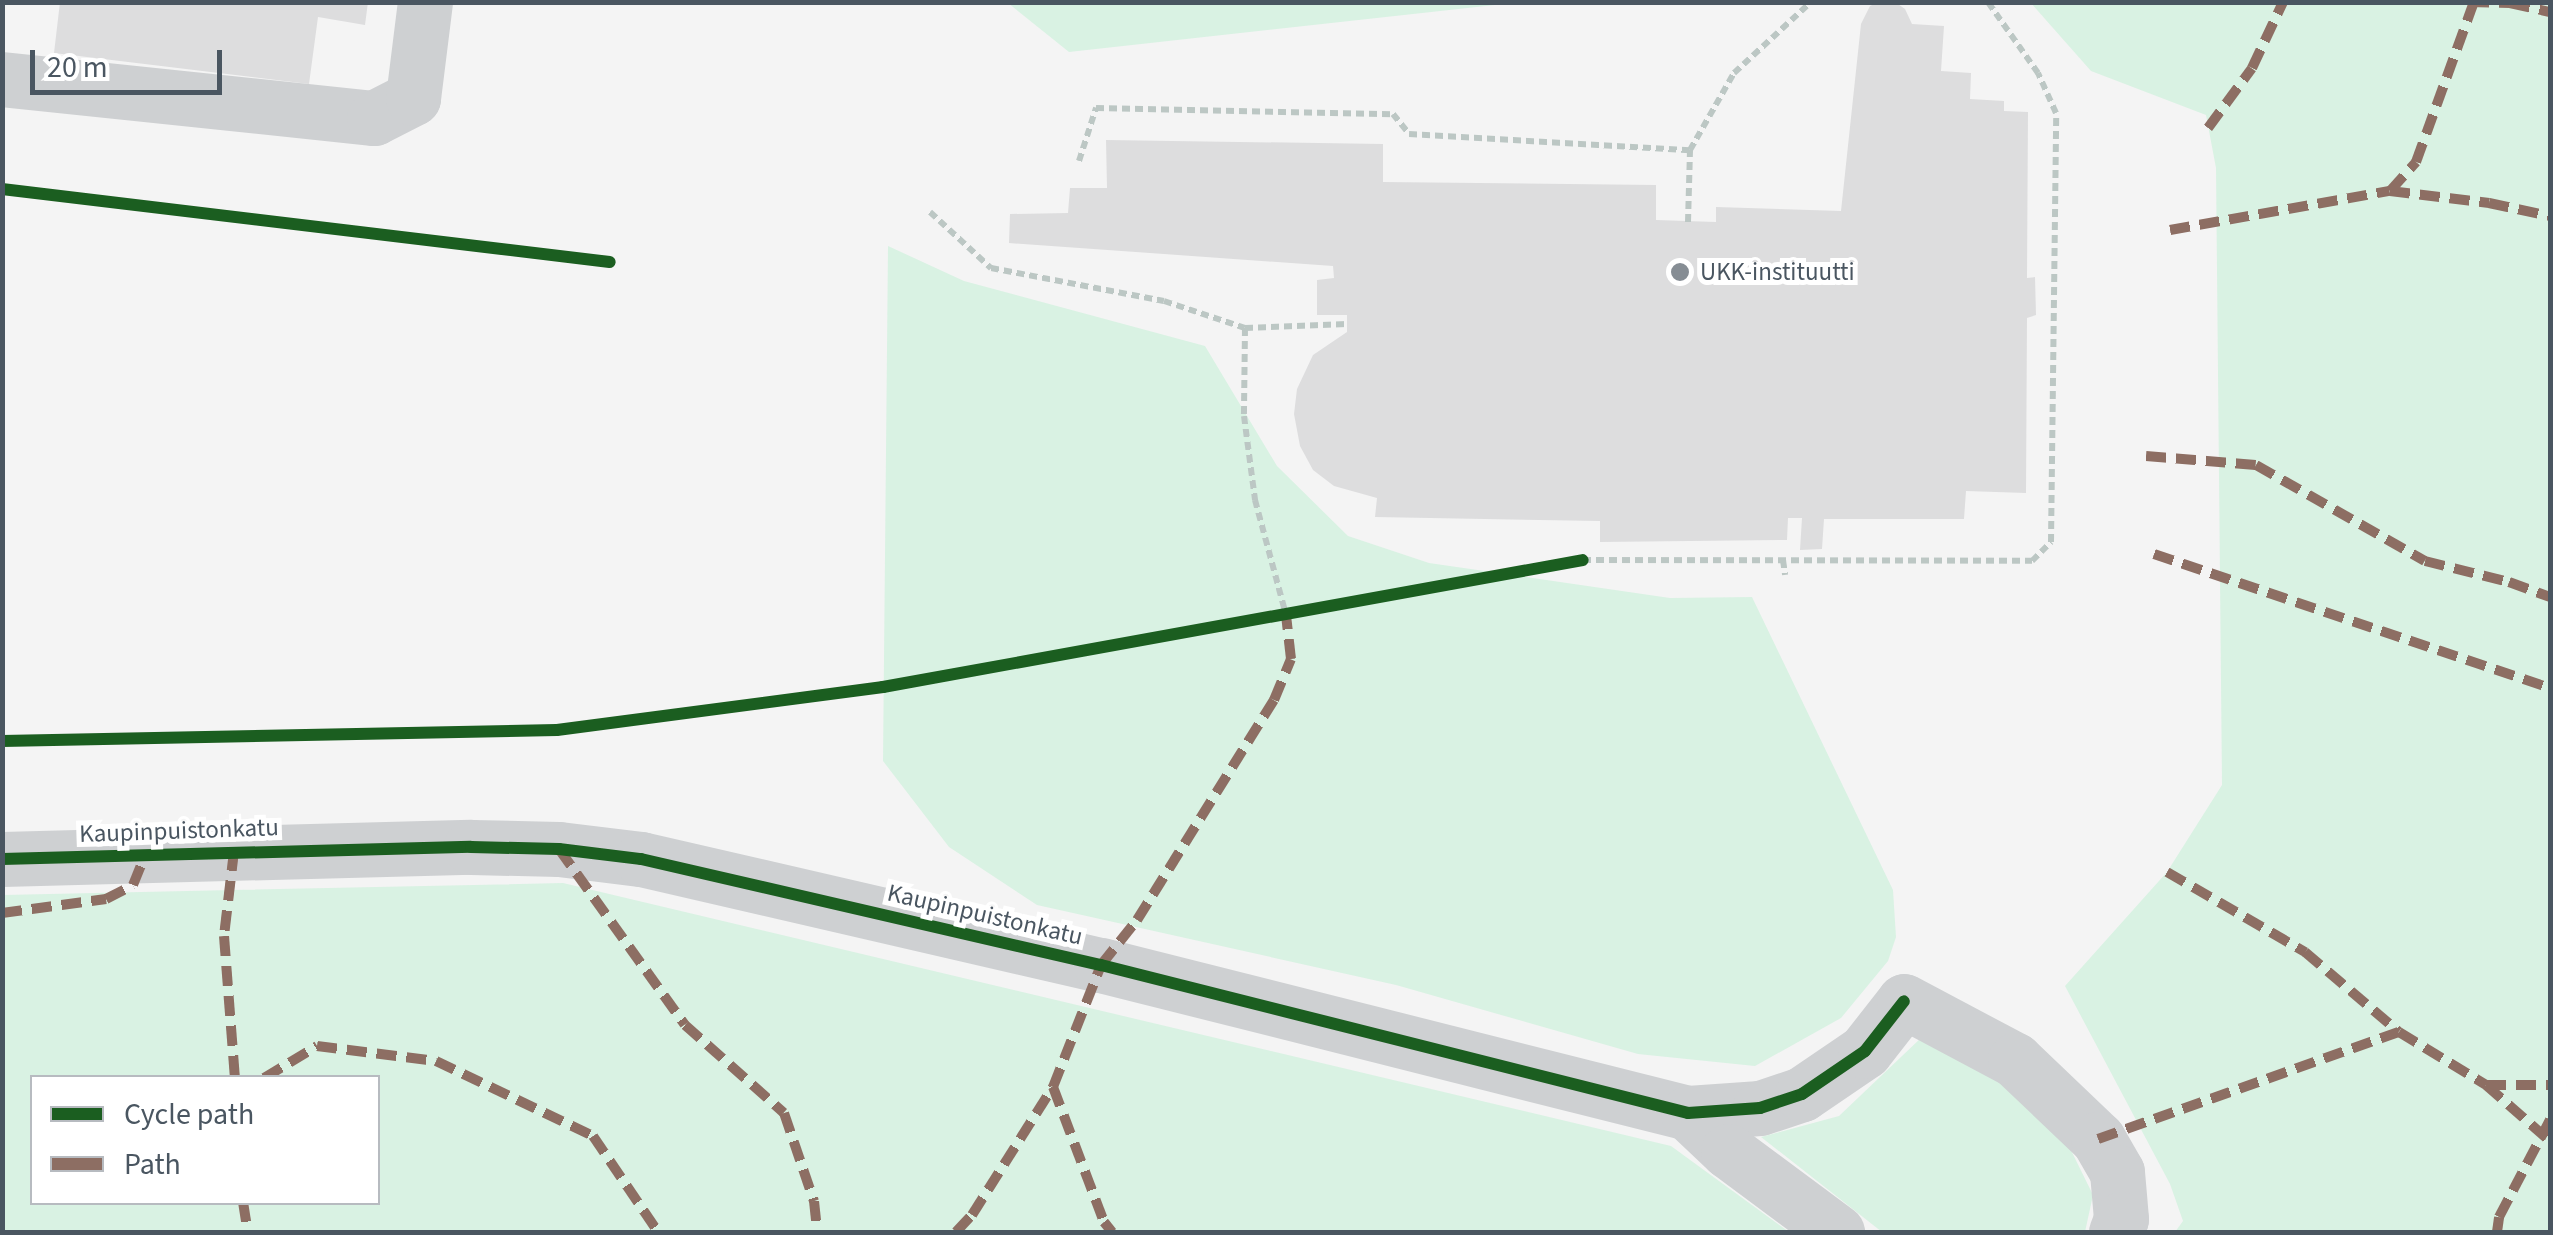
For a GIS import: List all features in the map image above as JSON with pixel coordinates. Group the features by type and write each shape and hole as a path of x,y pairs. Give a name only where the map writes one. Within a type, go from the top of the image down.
{"street":[{"path":"2,79 374,118 414,98 425,2"},
{"name":"Kaupinpuistonkatu","path":"3,859 471,847 559,849 641,859 1101,964 1688,1113 1760,1108 1802,1094 1865,1051 1904,1000 2015,1060 2098,1139 2117,1172 2120,1219 2116,1232"},
{"path":"1688,1113 1754,1172 1837,1232"}],"path":[{"path":"1688,222 1690,150 1734,73 1811,2"},
{"path":"1564,564 1583,560 2032,562 2051,542 2060,113 2038,73 1988,2"},
{"path":"1080,160 1096,108 1393,114 1410,134 1690,150"},
{"path":"930,212 991,268 1164,301 1245,328 1347,324"},
{"path":"1245,328 1244,416 1255,500 1286,615"},
{"path":"1783,560 1786,575"},
{"path":"1267,618 1304,612"}],"green space":[{"path":"1008,3 1513,3 1069,52"},
{"path":"2031,3 2550,3 2550,1232 2175,1232 2183,1221 2170,1184 2065,986 2167,872 2222,785 2216,168 2206,115 2091,71"},
{"path":"888,246 964,281 1205,346 1277,466 1348,536 1429,563 1670,598 1752,597 1893,890 1896,937 1888,961 1841,1018 1755,1066 1638,1054 1396,985 1037,905 949,847 883,761"},
{"path":"563,883 1671,1146 1789,1232 3,1232 3,895"},
{"path":"1922,1037 2012,1083 2064,1136 2093,1195 2085,1232 1882,1232 1761,1137 1839,1116"}],"building":[{"path":"60,2 368,2 365,25 318,17 309,84 54,53"},
{"name":"UKK-instituutti","path":"1895,2 1905,9 1912,24 1944,26 1941,71 1971,73 1970,99 2004,101 2004,111 2028,112 2027,278 2035,277 2036,315 2027,318 2026,493 1966,491 1964,519 1824,519 1822,549 1800,550 1802,518 1788,518 1787,540 1600,542 1600,521 1375,517 1377,498 1334,486 1313,470 1300,446 1294,414 1297,389 1313,355 1347,332 1347,315 1317,315 1317,280 1334,278 1333,266 1009,243 1010,214 1068,213 1070,188 1107,188 1106,140 1383,144 1383,182 1656,185 1656,220 1716,222 1716,207 1841,211 1861,24 1870,6"}],"marked path":[{"path":"2208,128 2252,68 2283,2"},
{"path":"2469,2 2510,3 2550,12"},
{"path":"2390,191 2416,162 2474,2"},
{"path":"2170,230 2390,191 2489,203 2550,216"},
{"path":"2146,456 2256,465 2425,561 2509,582 2550,597"},
{"path":"2154,554 2550,688"},
{"path":"956,1232 972,1215 1053,1087 1101,965 1137,920 1274,700 1291,659 1286,615"},
{"path":"559,849 685,1025 784,1113 814,1201 817,1232"},
{"path":"234,851 224,936 235,1075"},
{"path":"2,913 106,899 133,885 146,853"},
{"path":"2167,872 2305,952 2399,1032 2486,1085 2550,1085"},
{"path":"2098,1139 2399,1032"},
{"path":"269,1075 317,1046 436,1061 593,1136 658,1232"},
{"path":"2486,1085 2550,1141"},
{"path":"1053,1087 1104,1222 1112,1232"},
{"path":"2497,1232 2499,1217 2550,1120"},
{"path":"244,1205 248,1232"}],"cycle path":[{"path":"2,189 610,262"},
{"path":"2,741 557,730 883,687 1583,560"},
{"path":"2,859 471,847 559,849 641,859 1101,965 1688,1113 1760,1108 1802,1094 1865,1051 1904,1001"}],"place":[{"name":"UKK-instituutti","path":"1680,272"}]}
